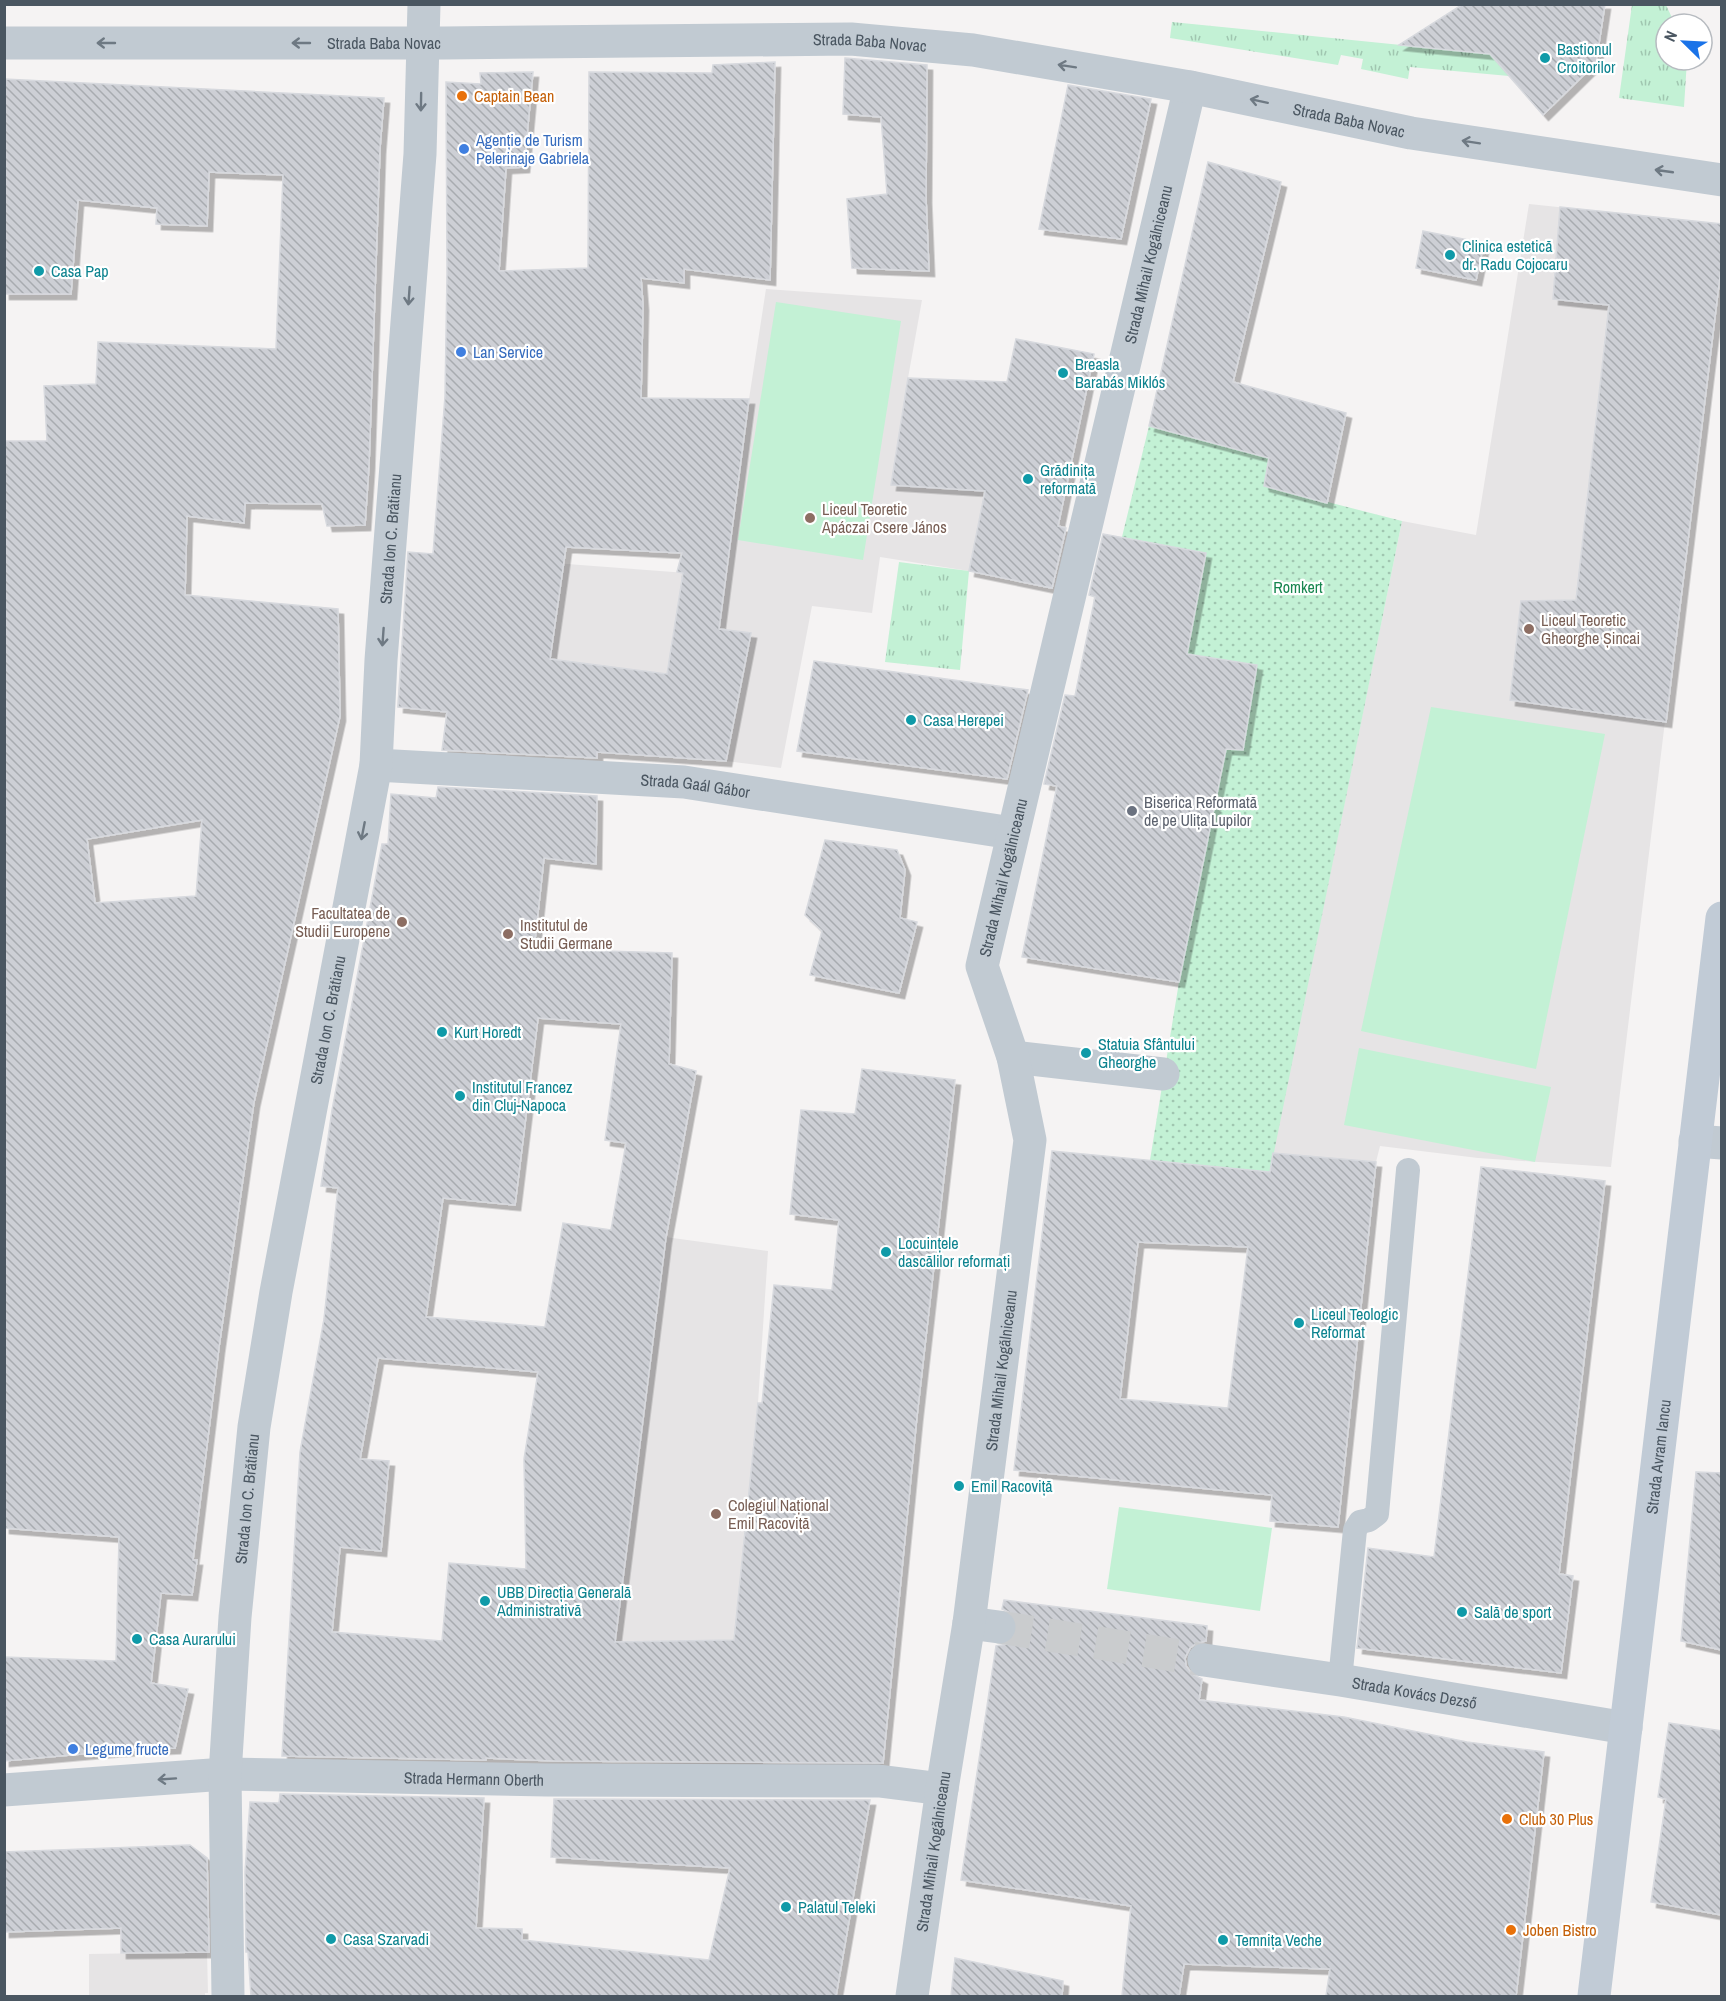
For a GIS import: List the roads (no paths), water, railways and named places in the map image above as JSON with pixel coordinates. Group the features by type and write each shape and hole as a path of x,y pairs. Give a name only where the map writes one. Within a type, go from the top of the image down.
{"main road":[{"name":"Strada Avram Iancu","path":"1594,1996 1626,1728 1708,1142 1722,918"}],"street":[{"name":"Strada Ion C. Brătianu","path":"228,1996 225,1774 235,1617 254,1427 276,1292 376,765 381,660 420,154 424,4"},
{"name":"Strada Baba Novac","path":"4,43 423,43 851,39 973,50 1190,87 1412,133 1722,180"},
{"name":"Strada Mihail Kogălniceanu","path":"912,1996 942,1789 984,1625 1030,1140 1013,1057 982,966 1190,87"},
{"name":"Strada Gaál Gábor","path":"376,765 684,782 1012,833"},
{"path":"1013,1057 1163,1074"},
{"name":"Strada Kovács Dezső","path":"1204,1660 1340,1680 1626,1728"},
{"name":"Strada Hermann Oberth","path":"4,1790 225,1774 547,1780 879,1781 942,1789"}],"lane":[{"path":"1340,1680 1355,1530 1360,1522 1369,1520 1377,1514 1408,1170"}],"tunnel":[{"path":"999,1627 1204,1660"}],"place":[{"name":"Bastionul Croitorilor","path":"1545,58"},
{"name":"Captain Bean","path":"462,96"},
{"name":"Agenție de Turism Pelerinaje Gabriela","path":"464,149"},
{"name":"Clinica estetică dr. Radu Cojocaru","path":"1450,255"},
{"name":"Casa Pap","path":"39,271"},
{"name":"Lan Service","path":"461,352"},
{"name":"Breasla Barabás Miklós","path":"1063,373"},
{"name":"Grădinița reformată","path":"1028,479"},
{"name":"Liceul Teoretic Apáczai Csere János","path":"810,518"},
{"name":"Liceul Teoretic Gheorghe Șincai","path":"1529,629"},
{"name":"Casa Herepei","path":"911,720"},
{"name":"Biserica Reformată de pe Ulița Lupilor","path":"1132,811"},
{"name":"Facultatea de Studii Europene","path":"402,922"},
{"name":"Institutul de Studii Germane","path":"508,934"},
{"name":"Kurt Horedt","path":"442,1032"},
{"name":"Statuia Sfântului Gheorghe","path":"1086,1053"},
{"name":"Institutul Francez din Cluj-Napoca","path":"460,1096"},
{"name":"Locuințele dascălilor reformați","path":"886,1252"},
{"name":"Liceul Teologic Reformat","path":"1299,1323"},
{"name":"Emil Racoviță","path":"959,1486"},
{"name":"Colegiul Național Emil Racoviță","path":"716,1514"},
{"name":"UBB Direcția Generală Administrativă","path":"485,1601"},
{"name":"Sală de sport","path":"1462,1612"},
{"name":"Casa Aurarului","path":"137,1639"},
{"name":"Legume fructe","path":"73,1749"},
{"name":"Club 30 Plus","path":"1507,1819"},
{"name":"Palatul Teleki","path":"786,1907"},
{"name":"Joben Bistro","path":"1511,1930"},
{"name":"Casa Szarvadi","path":"331,1939"},
{"name":"Temnița Veche","path":"1223,1940"}],"park label":[{"name":"Romkert","path":"1298,587"}]}
